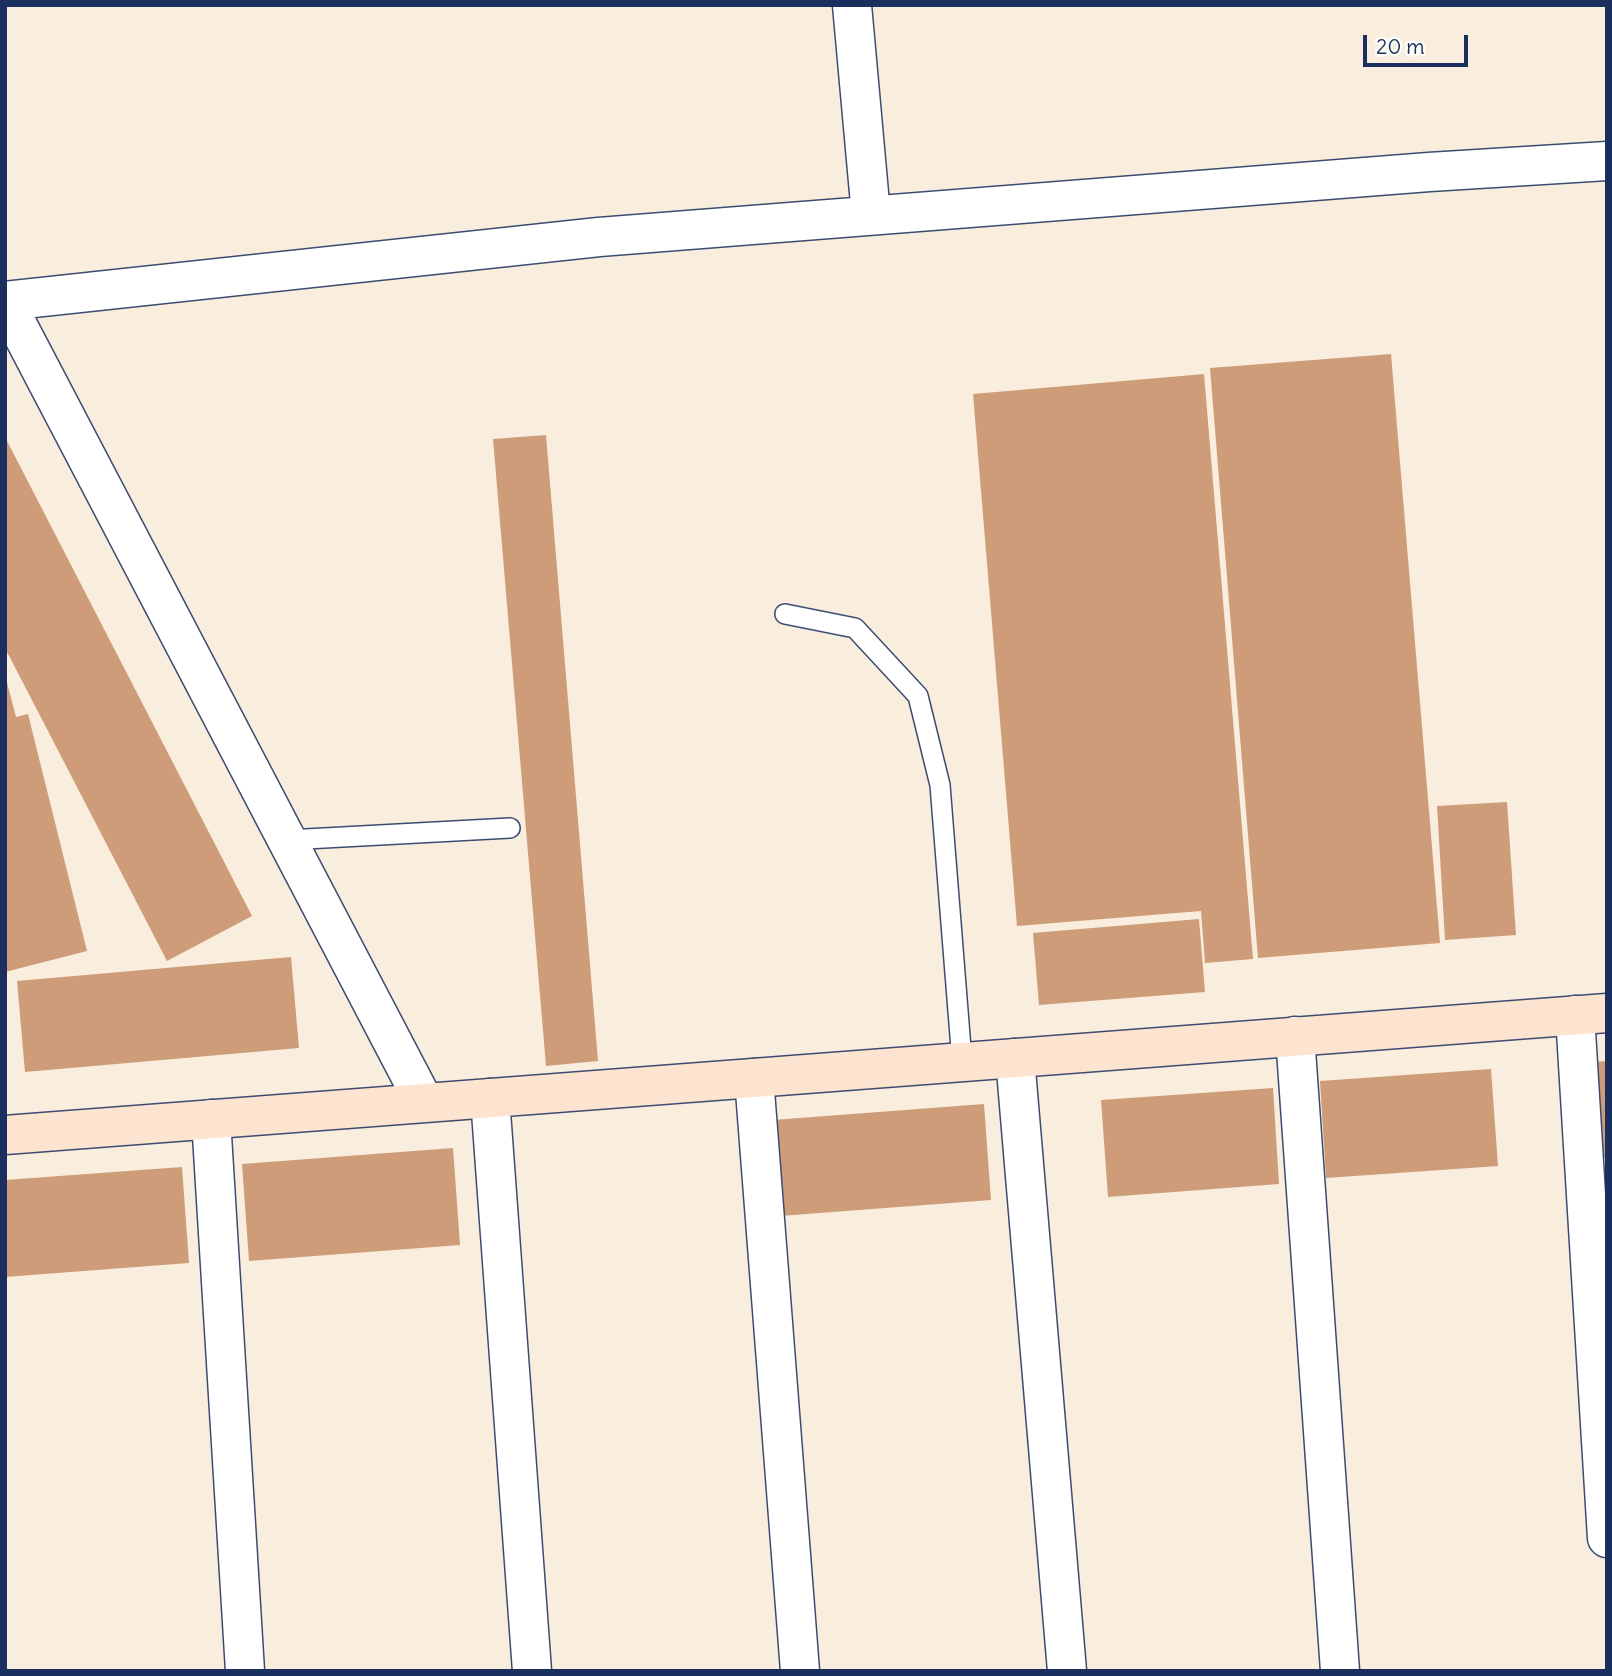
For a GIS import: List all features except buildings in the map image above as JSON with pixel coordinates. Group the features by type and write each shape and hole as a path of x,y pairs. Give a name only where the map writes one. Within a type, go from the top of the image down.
{"street":[{"path":"852,5 871,215"},
{"path":"424,1102 5,301 599,237 1429,172 1607,161"},
{"path":"5,1135 1591,1014 1607,1538"},
{"path":"1295,1036 1340,1671"},
{"path":"1015,1058 1067,1671"},
{"path":"754,1078 800,1671"},
{"path":"489,1098 532,1671"},
{"path":"211,1119 245,1671"}],"lane":[{"path":"785,614 855,628 918,696 940,785 962,1061"},
{"path":"287,840 510,828"}]}
